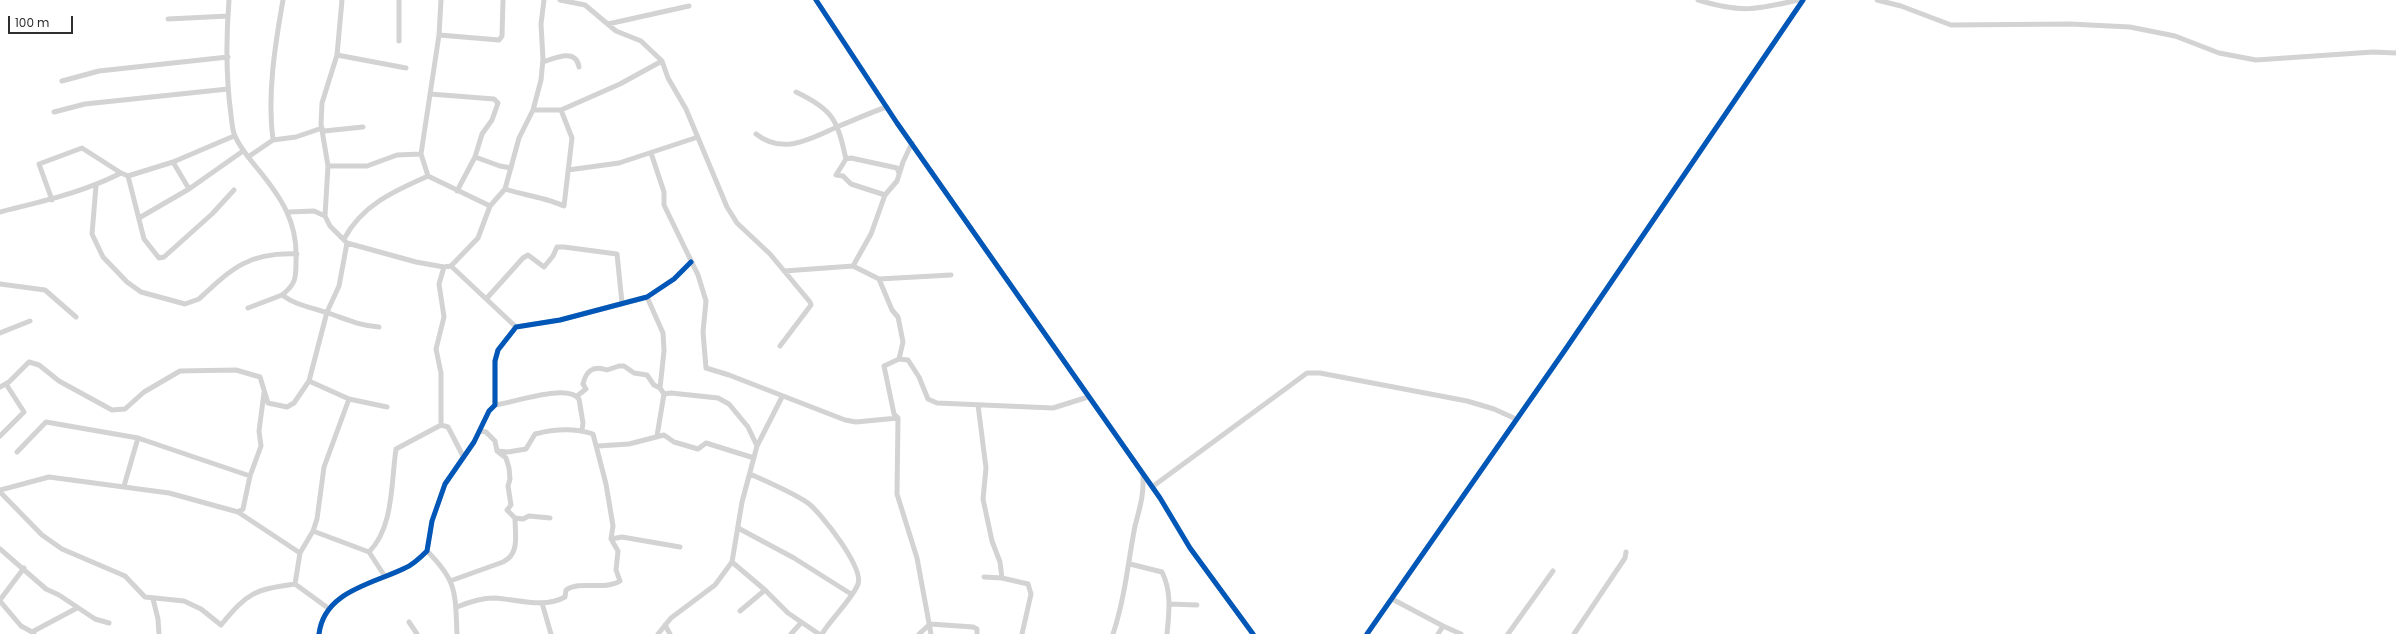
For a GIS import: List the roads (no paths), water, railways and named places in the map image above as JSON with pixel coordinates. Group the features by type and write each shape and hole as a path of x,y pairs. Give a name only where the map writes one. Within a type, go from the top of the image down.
{"street":[{"path":"229,0 228,89 234,136 248,158 269,182 289,212 297,254 293,286 282,295 248,308"},
{"path":"273,140 270,119 273,64 283,0"},
{"path":"342,0 337,55 322,103 323,130 328,166 325,216 330,226 345,241 444,267 451,266 478,238 490,206 505,189 519,138 533,110 541,80 543,62 540,24 544,0"},
{"path":"398,0 399,41"},
{"path":"441,0 439,35 421,154 428,176 490,206"},
{"path":"439,35 499,40 502,36 503,0"},
{"path":"560,0 584,5 616,31 641,41 662,62 668,78 686,109 719,189 737,223 784,271 811,305 780,346"},
{"path":"816,0 887,107 983,242 1029,312 1057,348 1088,397 1152,487 1190,548 1253,634"},
{"path":"1698,0 1739,10 1754,10 1798,0"},
{"path":"1367,634 1516,420 1803,0"},
{"path":"1877,0 1900,6 1951,25 2070,24 2130,27 2175,36 2219,53 2256,60 2373,52 2396,53"},
{"path":"608,24 689,6"},
{"path":"168,19 228,16"},
{"path":"337,55 406,68"},
{"path":"543,62 566,55 573,56 578,61 579,67"},
{"path":"62,81 99,71 228,57"},
{"path":"533,110 561,110 620,84 662,62"},
{"path":"54,112 85,104 228,89"},
{"path":"796,92 819,103 839,127 846,159 836,175 844,176 851,184 885,195"},
{"path":"430,94 497,101 498,103 492,120 482,134 475,157 457,191"},
{"path":"756,134 765,141 786,145 820,137 839,127 887,107"},
{"path":"505,189 536,199 554,201 564,206 572,138 561,110"},
{"path":"248,158 273,140 296,137 323,130 363,127"},
{"path":"52,200 39,164 52,158 82,148 128,176 173,162 234,136"},
{"path":"568,170 619,163 698,138"},
{"path":"853,266 871,234 885,195 897,182 899,173 912,143"},
{"path":"139,218 189,189 243,151"},
{"path":"651,153 664,192 664,205 698,275 706,302 703,332 706,368 730,375 782,397 810,405 837,418 856,422 898,418"},
{"path":"328,166 367,166 397,155 421,154"},
{"path":"475,157 500,166 511,168"},
{"path":"846,159 851,158 898,168 899,173"},
{"path":"173,162 189,189"},
{"path":"0,212 52,200 96,186 121,173"},
{"path":"128,176 144,239 159,258 164,257 212,214 234,190"},
{"path":"0,388 29,362 39,365 59,381 112,410 125,409 167,377 180,371 192,369 236,370 260,377 268,403 287,407 294,403 310,381 328,312 339,286 345,241 352,223 382,197 428,176"},
{"path":"96,186 92,234 103,257 127,282 141,292 158,294 185,304 190,303 199,299 249,259 279,254 297,254"},
{"path":"289,212 314,211 325,216"},
{"path":"487,298 522,258 528,255 544,267 553,256 557,247 564,246 617,254 622,304"},
{"path":"495,405 495,361 498,350 516,327 560,320 647,297 674,279 691,262"},
{"path":"451,266 487,298 516,327"},
{"path":"784,271 853,266 879,278 951,275"},
{"path":"441,425 441,372 436,349 444,317 439,284 444,267"},
{"path":"879,278 892,310 898,317 903,342 899,359"},
{"path":"0,284 45,290 76,317"},
{"path":"282,295 294,304 328,312 363,326 380,327"},
{"path":"647,297 663,333 664,351 660,388"},
{"path":"0,333 30,321"},
{"path":"932,634 917,558 897,494 898,418 894,414 884,366 899,359 908,360 931,402 1053,408 1088,397"},
{"path":"577,396 586,389 583,384 588,372 593,368 599,367 607,370 624,366 634,373 647,375 654,385 660,388 664,394 657,436"},
{"path":"1152,487 1307,373 1320,373 1467,401 1494,409 1516,420"},
{"path":"310,381 349,398 387,407"},
{"path":"0,436 24,412 6,384"},
{"path":"238,512 243,509 250,476 260,446 259,431 265,390"},
{"path":"319,634 320,625 328,608 350,591 384,575 406,568 427,551 432,521 445,484 480,431 489,410 495,405 545,394 568,393 577,396 581,405 582,430"},
{"path":"664,394 671,393 718,398 729,404 742,418 757,446"},
{"path":"658,634 671,618 715,585 732,562 738,528 757,446 782,397"},
{"path":"295,584 300,553 313,531 324,467 349,398"},
{"path":"978,404 986,468 983,499 992,541 998,555 1002,578"},
{"path":"17,452 46,422 138,438 250,476"},
{"path":"369,552 383,530 391,496 396,449 441,425 448,427 463,456"},
{"path":"457,607 474,600 492,598 542,603 558,601 565,597 566,590 571,586 604,586 620,581 616,570 618,551 611,539 612,526 606,484 598,446 593,434 582,430 548,431 535,434 526,449 508,452 497,451"},
{"path":"480,431 486,432 495,441 497,451 506,458 510,479 508,486 511,505 508,510 516,518 523,519 529,516 550,518"},
{"path":"598,446 629,444 664,435 674,442 698,449 706,443 754,458"},
{"path":"124,486 138,438"},
{"path":"732,562 765,590 800,624 820,634 858,585 858,570 843,545 816,510 806,502 750,474"},
{"path":"1113,634 1130,564 1136,526 1142,502 1142,474"},
{"path":"300,553 238,512 169,494 124,486 49,477 0,491 47,538 62,549 125,576 139,593 153,599 184,601 201,609 221,625 239,603 256,591 295,584 328,608"},
{"path":"450,581 511,558 515,552 516,518"},
{"path":"738,528 794,558 852,594"},
{"path":"313,531 369,552 384,575"},
{"path":"611,539 622,537 680,547"},
{"path":"0,549 24,568 46,589 59,595 95,619 109,623"},
{"path":"427,551 443,567 456,591 457,634"},
{"path":"1574,634 1625,558 1626,552"},
{"path":"1130,564 1162,572 1169,592 1168,634"},
{"path":"24,568 0,601 22,626 33,633 77,608"},
{"path":"1508,634 1553,571"},
{"path":"984,578 1002,578 1022,581 1030,588 1022,634"},
{"path":"740,610 765,590"},
{"path":"153,599 158,619 158,634"},
{"path":"1392,599 1461,634"},
{"path":"542,603 551,634"},
{"path":"1169,604 1197,605"},
{"path":"409,622 417,634"},
{"path":"791,634 800,624"},
{"path":"919,634 930,624 973,627 977,630 977,634"},
{"path":"665,625 670,634"},
{"path":"1438,634 1443,626"}]}
